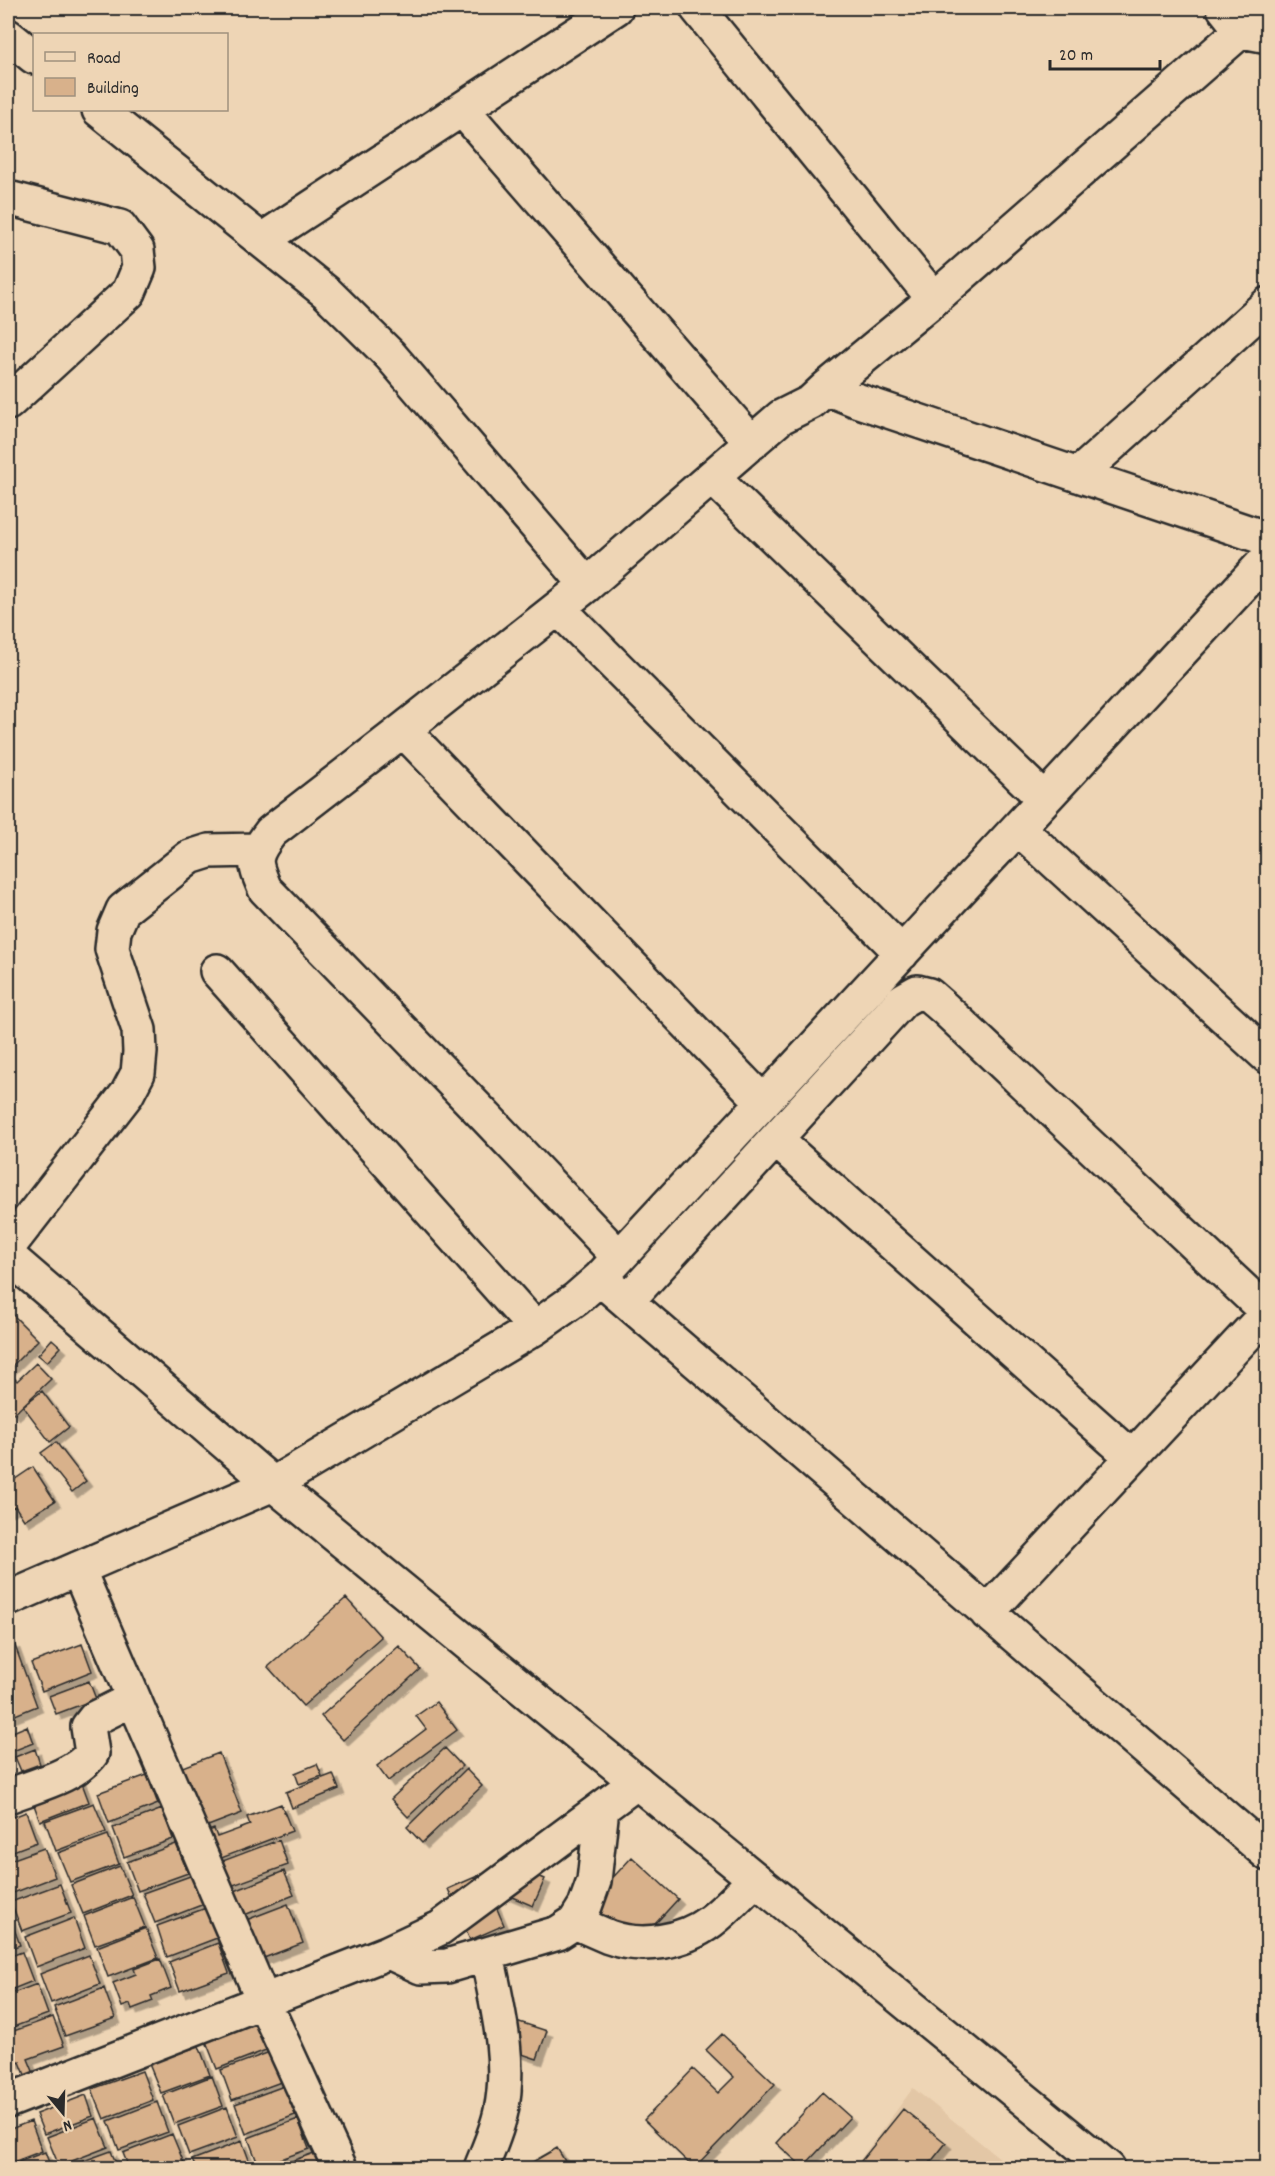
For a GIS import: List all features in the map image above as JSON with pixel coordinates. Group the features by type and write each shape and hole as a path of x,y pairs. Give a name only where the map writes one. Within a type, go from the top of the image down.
{"street":[{"path":"262,240 616,8"},
{"path":"697,8 934,299"},
{"path":"1267,8 1244,25 934,299 811,402 781,417 587,585 270,832 257,850 255,867 265,889 474,1104 609,1268 627,1301 1268,1854"},
{"path":"8,36 33,56"},
{"path":"462,109 752,443"},
{"path":"100,111 327,293 390,355 587,585"},
{"path":"8,198 120,227 137,249 139,268 129,292 8,403"},
{"path":"1078,476 1268,304"},
{"path":"826,388 1078,476 1268,539"},
{"path":"712,477 1044,799"},
{"path":"8,1599 273,1484 535,1328 576,1299 609,1268 1268,558"},
{"path":"558,608 902,953"},
{"path":"403,730 763,1102"},
{"path":"1018,828 1268,1057"},
{"path":"8,1247 127,1094 138,1073 139,1030 112,949 114,931 123,910 190,857 209,851 257,850"},
{"path":"217,971 535,1328"},
{"path":"627,1301 903,1000 917,992 929,995 1267,1312 987,1613"},
{"path":"776,1140 1132,1457"},
{"path":"8,1256 273,1484 1108,2169"},
{"path":"78,1569 264,2002 340,2169"},
{"path":"8,1796 75,1769 86,1762 92,1753 88,1726 95,1718 133,1699"},
{"path":"8,2101 389,1952 440,1928 637,1782"},
{"path":"389,1952 421,1967 447,1966 540,1940 558,1933 575,1922 585,1906 594,1881 602,1808"},
{"path":"575,1922 611,1937 638,1943 687,1935 711,1922 755,1880"},
{"path":"481,2169 501,2111 504,2074 503,2037 487,1955"}],"shaded area":[{"path":"913,2088 1012,2168 854,2168"}],"building":[{"path":"10,1312 38,1340 8,1370 8,1314"},
{"path":"52,1339 61,1347 47,1362 38,1355"},
{"path":"36,1363 51,1379 14,1414 8,1407 8,1380 12,1376 17,1381"},
{"path":"42,1391 69,1427 50,1442 23,1406"},
{"path":"56,1442 86,1481 72,1492 41,1453"},
{"path":"33,1467 55,1501 24,1520 15,1506 8,1510 8,1484"},
{"path":"346,1598 381,1637 303,1706 268,1667"},
{"path":"14,1643 37,1706 8,1718 8,1646"},
{"path":"82,1644 92,1671 42,1691 31,1663"},
{"path":"399,1646 420,1669 343,1740 321,1716"},
{"path":"89,1681 96,1699 56,1714 49,1696"},
{"path":"436,1702 457,1730 388,1781 377,1766 426,1729 416,1716"},
{"path":"27,1726 33,1743 8,1753 8,1734"},
{"path":"445,1748 462,1766 408,1817 391,1799"},
{"path":"35,1749 40,1764 21,1771 15,1757"},
{"path":"219,1753 242,1813 182,1836 159,1776"},
{"path":"317,1764 322,1776 299,1784 295,1773"},
{"path":"466,1769 482,1786 422,1843 407,1827"},
{"path":"333,1774 339,1789 292,1808 286,1792"},
{"path":"147,1775 158,1804 109,1823 98,1793"},
{"path":"80,1778 89,1802 40,1821 31,1797"},
{"path":"94,1803 106,1832 56,1851 45,1821"},
{"path":"281,1804 292,1831 195,1868 184,1840 214,1829 217,1837 250,1825 247,1817"},
{"path":"162,1809 173,1839 124,1857 113,1828"},
{"path":"26,1812 37,1842 8,1853 8,1819"},
{"path":"108,1835 119,1864 70,1882 58,1853"},
{"path":"279,1840 288,1865 206,1895 196,1871"},
{"path":"176,1844 188,1873 138,1891 127,1862"},
{"path":"44,1848 55,1877 8,1895 8,1861"},
{"path":"632,1857 678,1899 634,1947 578,1915"},
{"path":"503,1861 545,1879 533,1906 491,1888"},
{"path":"120,1866 132,1895 83,1914 71,1885"},
{"path":"284,1871 294,1895 217,1926 208,1902"},
{"path":"482,1874 504,1925 470,1940 448,1889"},
{"path":"193,1875 204,1904 155,1923 143,1893"},
{"path":"60,1884 71,1913 22,1931 11,1902"},
{"path":"133,1897 145,1927 95,1945 84,1916"},
{"path":"288,1904 303,1943 235,1969 220,1930"},
{"path":"206,1908 217,1938 167,1957 157,1926"},
{"path":"8,1916 20,1945 8,1949"},
{"path":"74,1918 85,1948 36,1967 25,1937"},
{"path":"146,1928 158,1958 108,1977 97,1947"},
{"path":"218,1943 229,1973 180,1991 169,1962"},
{"path":"22,1952 33,1981 8,1991 8,1957"},
{"path":"89,1955 100,1984 51,2003 40,1974"},
{"path":"160,1959 171,1988 151,1996 153,2001 132,2009 130,2004 122,2007 113,1983 136,1974 134,1969"},
{"path":"37,1984 48,2014 8,2029 8,1995"},
{"path":"104,1988 115,2018 65,2036 54,2007"},
{"path":"495,2014 547,2031 537,2059 486,2042"},
{"path":"53,2017 64,2046 28,2059 35,2076 27,2080 20,2062 15,2064 8,2045 8,2033"},
{"path":"255,2020 266,2050 217,2069 205,2039"},
{"path":"722,2034 775,2084 694,2168 644,2120 693,2069 718,2093 734,2077 706,2050"},
{"path":"199,2046 210,2075 161,2093 149,2064"},
{"path":"270,2052 281,2082 232,2100 221,2070"},
{"path":"142,2071 153,2100 104,2119 92,2089"},
{"path":"212,2076 223,2106 174,2124 163,2095"},
{"path":"284,2086 295,2115 246,2134 235,2104"},
{"path":"822,2092 850,2117 803,2167 776,2143"},
{"path":"86,2095 93,2116 44,2134 36,2114"},
{"path":"157,2102 168,2132 119,2150 108,2121"},
{"path":"227,2107 238,2137 189,2155 178,2126"},
{"path":"903,2109 946,2143 926,2168 860,2168 857,2166"},
{"path":"96,2118 108,2147 59,2166 47,2137"},
{"path":"298,2119 309,2149 259,2167 248,2138"},
{"path":"31,2121 42,2151 8,2164 8,2130"},
{"path":"172,2134 184,2163 170,2168 129,2168 123,2153"},
{"path":"242,2141 252,2168 196,2168 192,2160"},
{"path":"557,2148 569,2168 522,2168"},
{"path":"111,2151 118,2168 64,2168"},
{"path":"45,2152 51,2168 8,2168 8,2166"},
{"path":"314,2153 320,2168 272,2168"}]}
